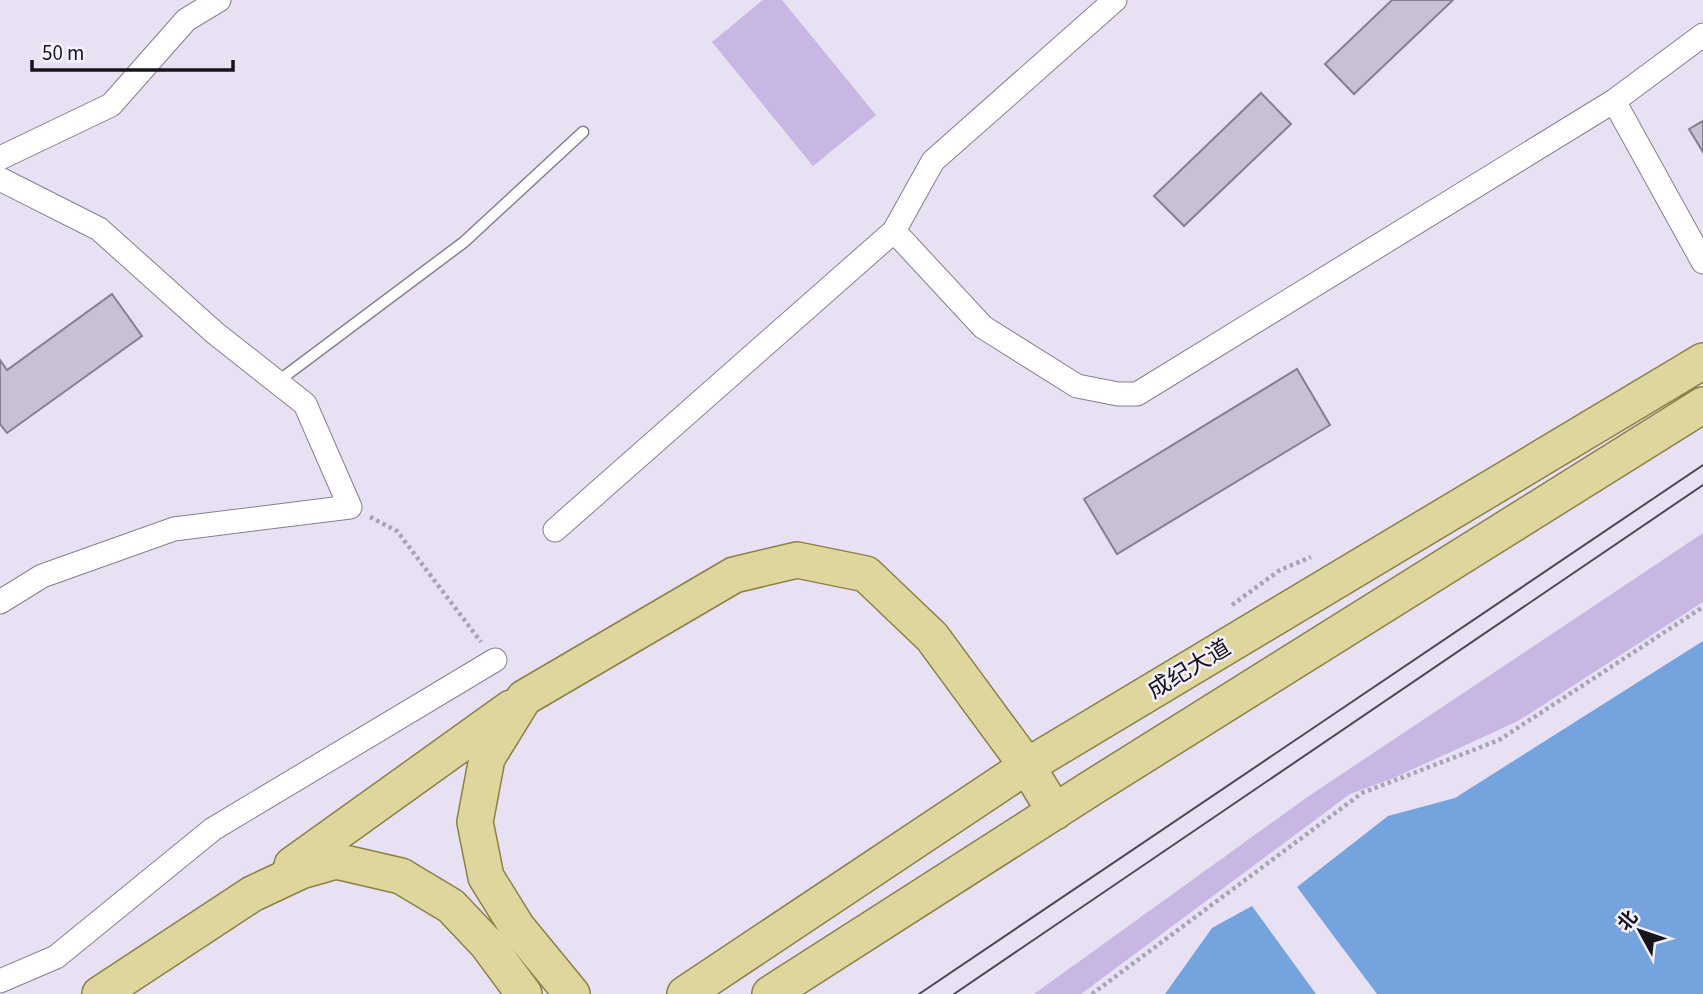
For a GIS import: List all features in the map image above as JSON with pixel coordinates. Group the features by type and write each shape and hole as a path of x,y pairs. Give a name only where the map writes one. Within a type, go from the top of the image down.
{"main road":[{"name":"成纪大道","path":"685,994 1027,766 1703,361"},
{"path":"770,994 1703,405"},
{"path":"100,994 252,894 524,698 734,575 797,560 866,574 932,637 1027,766 1055,812"},
{"path":"524,698 487,758 475,822 486,877 517,927 572,994"},
{"path":"252,894 301,871 336,860 401,876 451,906 487,944 524,994"}],"street":[{"path":"0,158 111,105 186,20 219,0"},
{"path":"555,530 894,231 933,161 1115,0"},
{"path":"894,231 984,327 1077,386 1118,394 1137,394 1614,101 1703,35"},
{"path":"1614,101 1703,262"},
{"path":"0,179 99,229 215,333 305,404 350,507 174,529 42,576 0,602"},
{"path":"0,981 56,957 212,829 495,660"}],"lane":[{"path":"277,382 464,242 583,132"}],"path":[{"path":"350,507 397,531 495,660"},
{"path":"1092,994 1362,793 1499,740 1703,607"}],"shaded area":[{"path":"763,0 782,0 876,115 813,166 712,42"},
{"path":"1703,533 1703,602 1518,721 1396,777 1350,794 1081,994 1034,994 1306,798"}],"water":[{"path":"1703,641 1703,994 1377,994 1297,887 1388,816 1455,798"},
{"path":"1252,906 1316,994 1165,994 1212,928"}],"building":[{"path":"1392,0 1453,0 1354,94 1325,64"},
{"path":"1261,93 1291,124 1184,226 1154,196"},
{"path":"1703,121 1703,152 1689,129"},
{"path":"112,294 142,336 7,433 0,424 0,360 7,370"},
{"path":"1297,369 1330,425 1117,554 1084,499"}],"tram line":[{"path":"919,994 1703,465"},
{"path":"954,994 1703,485"}]}
